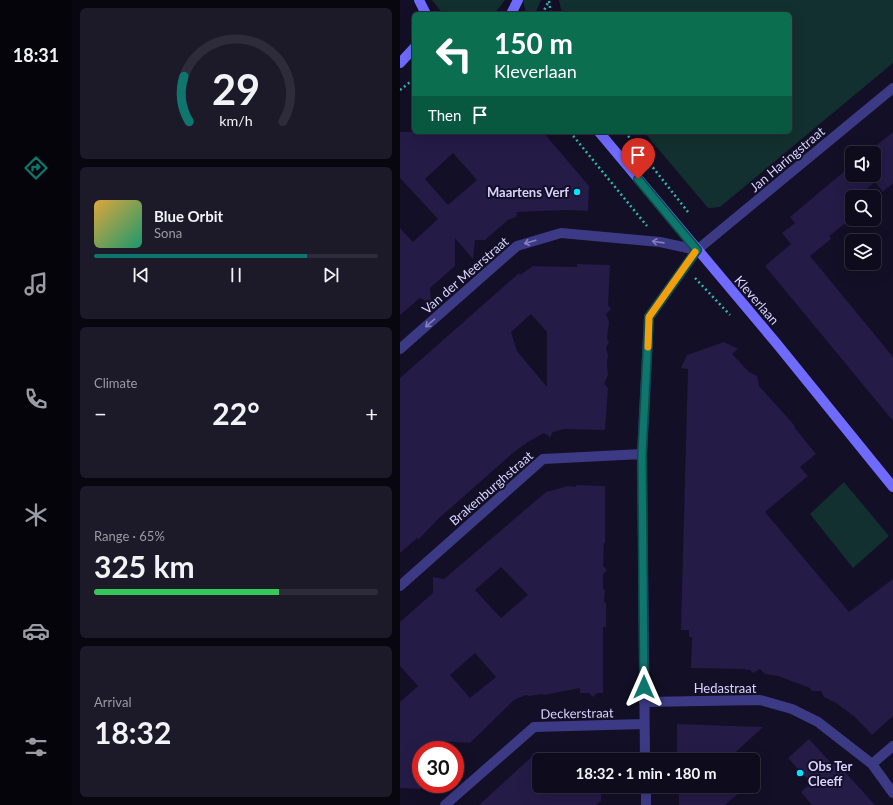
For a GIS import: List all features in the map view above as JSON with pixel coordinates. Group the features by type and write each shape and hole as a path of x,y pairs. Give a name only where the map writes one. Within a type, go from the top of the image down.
{"main road":[{"path":"419,0 425,12"},
{"path":"513,12 518,0"},
{"path":"400,63 412,50"},
{"name":"Kleverlaan","path":"601,134 777,344 893,487"}],"street":[{"name":"Jan Haringstraat","path":"645,753 642,454 649,317 697,250 893,88"},
{"name":"Van der Meerstraat","path":"400,349 517,246 562,233 660,242 697,250"},
{"name":"Brakenburghstraat","path":"400,586 544,460 642,454"},
{"name":"Hedastraat","path":"644,702 760,700 792,709 818,722 872,764 893,794"},
{"name":"Deckerstraat","path":"446,805 534,727 644,724"},
{"path":"872,764 893,746"},
{"path":"646,793 646,805"}],"path":[{"path":"543,12 548,0"},
{"path":"548,0 551,12"},
{"path":"400,90 412,81"}],"green space":[{"path":"432,0 505,0 496,12 441,12"},
{"path":"523,0 541,0 536,12 526,12"},
{"path":"559,0 893,0 893,63 720,207 708,208 646,134 792,134 792,12 562,12"},
{"path":"844,482 889,536 853,568 810,514"}],"building":[{"path":"400,132 412,132 412,134 545,134 589,186 588,211 567,210 517,212 516,217 508,220 485,240 475,240 473,259 455,238 455,266 430,288 431,304 420,298 400,315 400,228 413,242 438,219 400,178","holes":["453,153 477,180 448,205 425,179"]},
{"path":"893,132 893,183 883,192 875,182 881,182 881,146 876,146"},
{"path":"845,171 845,182 875,182 865,190 845,190 845,223 829,236 831,239 810,256 893,357 893,421 765,266 791,244 782,233 795,223 790,217"},
{"path":"577,264 610,265 608,305 611,309 606,314 609,322 607,338 609,342 606,348 608,355 608,375 604,384 608,388 605,430 564,429 553,432 550,437 544,433 528,442 514,452 438,519 419,539 417,538 400,553 400,378 519,273 520,275 533,266 577,267","holes":["531,314 547,332 547,387 517,351 511,332"]},
{"path":"724,342 738,349 732,354 749,372 757,376 759,386 795,426 794,427 816,454 800,467 808,476 765,512 849,612 893,579 893,716 872,735 855,717 836,703 824,697 821,691 812,691 810,688 778,676 765,674 760,669 753,673 750,670 741,669 691,668 692,637 689,637 689,630 681,630 688,369 681,368 687,355"},
{"path":"568,486 605,486 605,543 603,566 607,570 603,574 603,589 605,590 604,602 606,603 606,627 603,627 603,693 597,693 593,697 589,693 580,693 580,688 544,695 526,695 514,700 470,743 464,743 464,741 412,741 412,789 400,788 400,702 418,686 400,666 400,622 433,593 433,577 444,579 546,492","holes":["501,567 528,595 501,618 475,590","475,653 496,677 470,698 450,675"]},
{"path":"677,724 763,727 735,753 677,753"},
{"path":"809,739 832,764 835,761 875,805 812,805 801,792 811,783 788,758"},
{"path":"537,752 570,753 536,753"},
{"path":"532,757 532,793 601,793 601,801 596,805 479,805"},
{"path":"679,793 739,793 725,805 679,805"}],"slow traffic":[{"path":"648,347 649,317 695,252"}],"place":[{"name":"Maartens Verf","path":"577,192"},
{"name":"Obs Ter Cleeff","path":"800,773"}],"route":[{"path":"638,179 697,250 649,317 642,454 644,687"}]}
